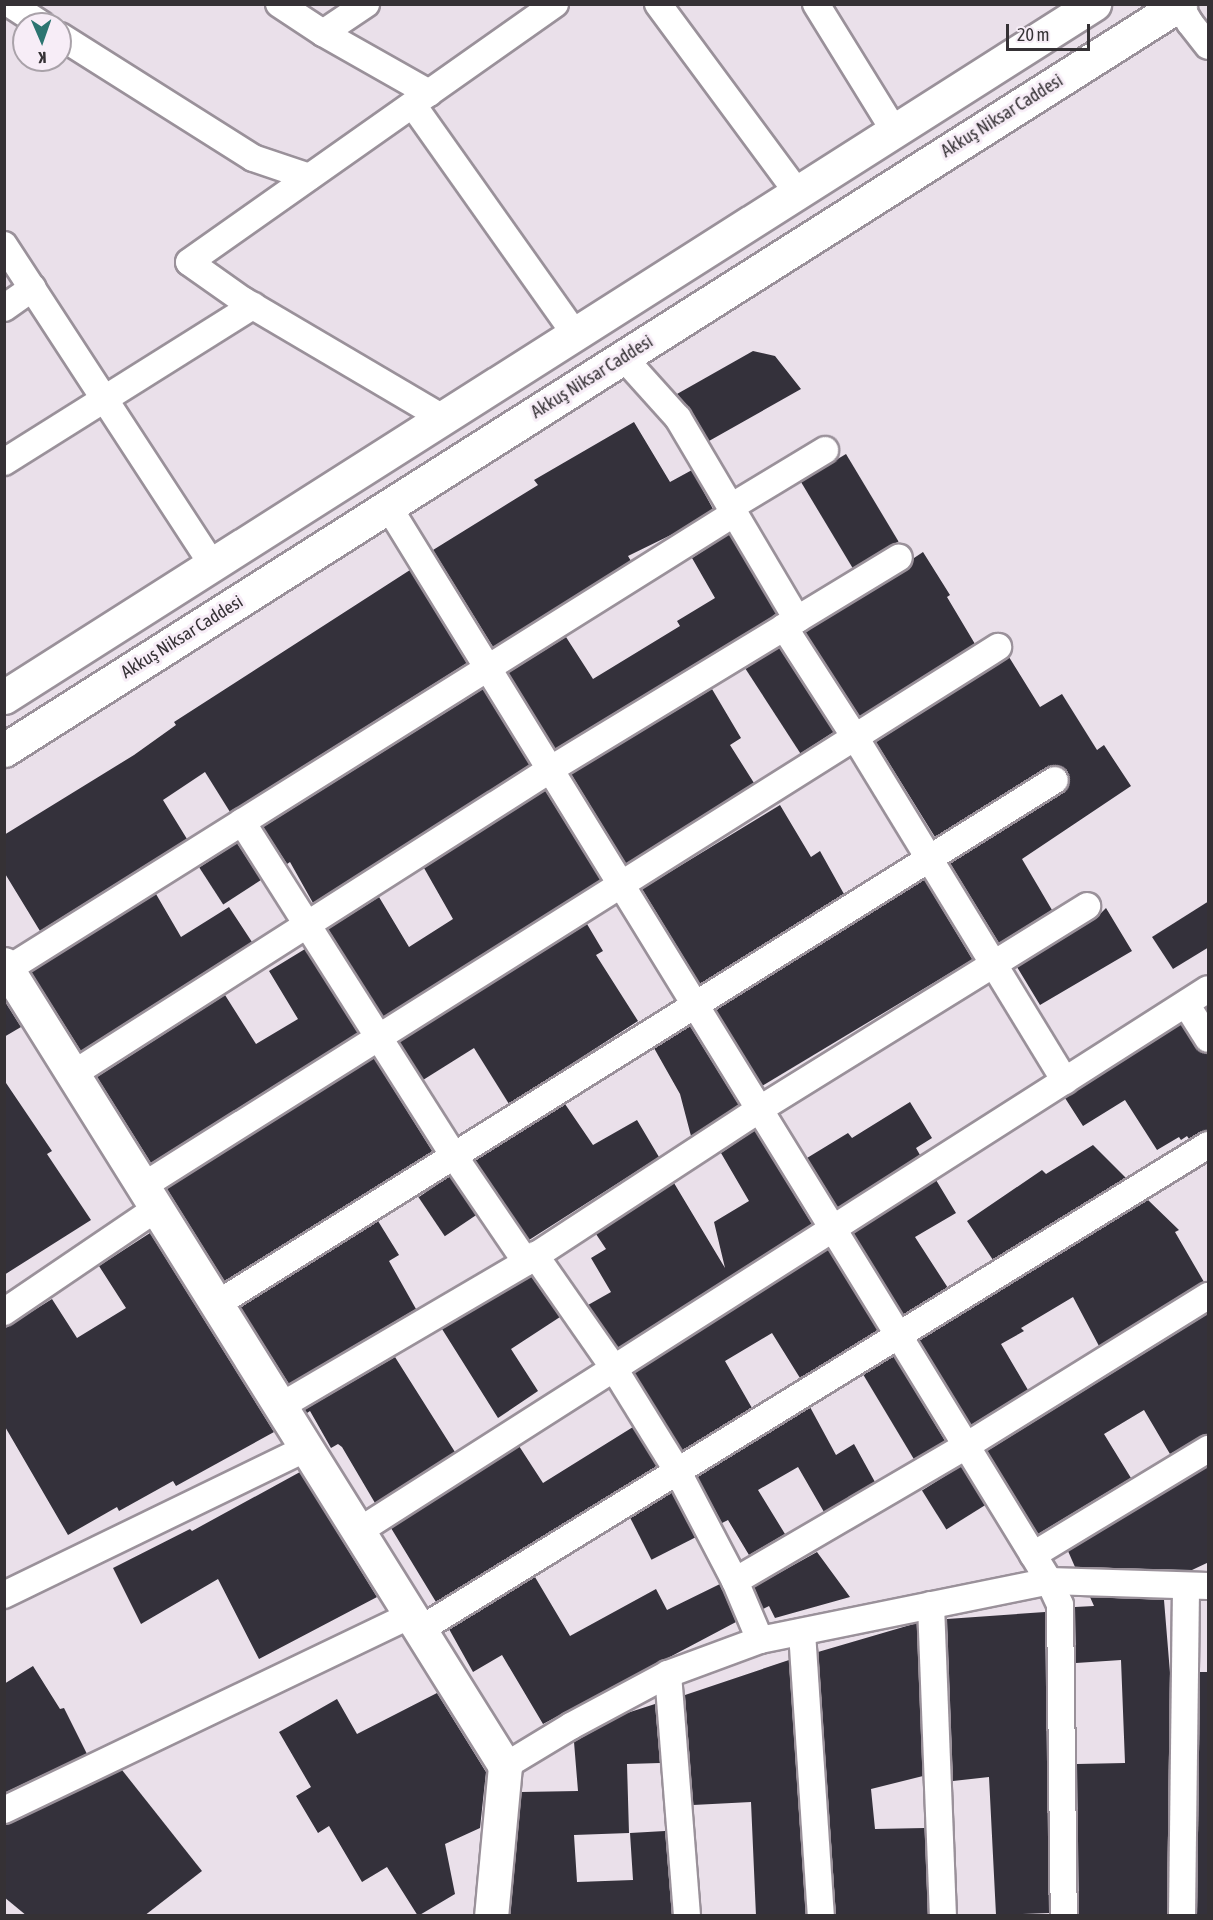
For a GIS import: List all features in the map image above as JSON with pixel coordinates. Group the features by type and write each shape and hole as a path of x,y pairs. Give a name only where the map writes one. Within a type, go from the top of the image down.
{"main road":[{"path":"4,697 1094,4"},
{"name":"Akkuş Niksar Caddesi","path":"4,750 1179,5"},
{"path":"6,967 505,1766 490,1916"}],"street":[{"path":"279,4 421,99 575,334"},
{"path":"323,33 366,4"},
{"path":"443,418 253,306 189,262 555,4"},
{"path":"658,4 798,193"},
{"path":"816,4 895,132"},
{"path":"1179,5 1209,46"},
{"path":"72,44 253,158 309,177"},
{"path":"4,245 213,565"},
{"path":"4,308 33,288"},
{"path":"4,462 253,306"},
{"path":"623,357 678,418 733,510 790,623 855,737 1065,1081"},
{"path":"6,967 489,667 825,450"},
{"path":"388,506 1049,1581 1060,1605 1064,1916"},
{"path":"74,1074 551,769 899,557"},
{"path":"4,1312 150,1197 379,1037 998,647"},
{"path":"217,1304 1055,780"},
{"path":"242,822 454,1156 613,1367 678,1472 735,1581 760,1640"},
{"path":"281,1406 530,1258 760,1109 1087,906"},
{"path":"359,1531 1209,989"},
{"path":"1186,1004 1209,1039"},
{"path":"4,1810 416,1622 678,1472 1209,1145"},
{"path":"735,1581 966,1446 1209,1296"},
{"path":"4,1595 307,1448"},
{"path":"1033,1555 1209,1449"},
{"path":"505,1766 571,1726 668,1674 760,1640 1049,1581 1197,1587 1182,1916"},
{"path":"931,1605 943,1916"},
{"path":"802,1632 821,1916"},
{"path":"668,1674 687,1916"}],"building":[{"path":"753,351 775,356 801,389 709,441 691,410 677,394"},
{"path":"634,422 670,482 692,470 713,509 677,532 628,556 631,561 493,647 433,550 538,485 534,480"},
{"path":"846,454 899,541 853,569 801,481"},
{"path":"729,534 777,614 555,749 508,673 566,637 593,679 680,626 677,621 715,598 692,558"},
{"path":"923,552 950,595 947,597 975,644 860,717 805,632 907,570 914,558"},
{"path":"410,570 467,663 230,812 205,772 163,800 187,839 40,931 4,872 4,835 134,755 176,725 174,722"},
{"path":"779,647 834,732 800,753 745,669"},
{"path":"1009,657 1040,707 1062,694 1097,750 1104,745 1131,786 1022,859 1052,910 999,943 950,863 1063,793 1068,786 1068,773 1061,767 1047,767 935,837 876,742"},
{"path":"483,689 530,765 313,903 290,862 287,864 263,827"},
{"path":"712,689 741,738 730,745 754,783 626,864 571,774"},
{"path":"545,790 601,880 383,1017 328,929 379,897 409,947 453,919 424,868"},
{"path":"780,805 811,857 820,851 844,894 700,984 642,889"},
{"path":"237,843 261,880 223,904 199,868"},
{"path":"924,879 972,960 762,1086 713,1006"},
{"path":"156,894 181,937 229,907 252,942 81,1051 31,972"},
{"path":"1209,901 1209,947 1173,969 1152,937"},
{"path":"1106,908 1132,951 1040,1005 1017,967 1095,919"},
{"path":"587,924 603,951 596,955 638,1021 509,1104 474,1048 423,1080 399,1042"},
{"path":"305,949 358,1033 151,1163 97,1077 225,995 256,1044 298,1019 269,971"},
{"path":"4,1000 21,1027 4,1037"},
{"path":"1181,1024 1196,1047 1209,1054 1209,1130 1189,1139 1187,1136 1181,1140 1179,1137 1157,1150 1125,1100 1083,1126 1065,1098"},
{"path":"690,1026 739,1105 691,1136 680,1094 654,1048"},
{"path":"374,1058 432,1151 225,1281 166,1188"},
{"path":"4,1080 52,1151 47,1154 91,1220 4,1275"},
{"path":"910,1102 932,1138 916,1148 920,1155 838,1208 807,1158 848,1133 852,1138"},
{"path":"565,1104 593,1145 637,1120 659,1157 529,1240 475,1160"},
{"path":"755,1130 812,1224 618,1348 588,1305 611,1292 591,1258 606,1249 596,1234 674,1183 725,1268 714,1222 749,1201 721,1153"},
{"path":"1093,1145 1126,1178 993,1260 967,1221 1042,1170 1046,1174"},
{"path":"450,1176 476,1215 445,1236 418,1197"},
{"path":"936,1180 956,1213 915,1237 948,1288 903,1315 853,1233"},
{"path":"1148,1200 1179,1230 1175,1232 1204,1282 1099,1346 1073,1297 1021,1328 1024,1331 1001,1344 1028,1390 971,1425 919,1340"},
{"path":"378,1221 399,1255 389,1261 416,1309 289,1384 240,1307"},
{"path":"150,1233 274,1432 176,1486 173,1481 119,1511 117,1507 68,1535 4,1425 4,1329 52,1299 77,1338 126,1308 99,1266"},
{"path":"828,1249 878,1330 800,1378 772,1333 725,1361 752,1408 682,1451 634,1373"},
{"path":"531,1276 560,1317 511,1349 538,1391 498,1418 442,1329"},
{"path":"1209,1313 1209,1434 1170,1454 1144,1410 1104,1434 1131,1478 1038,1534 987,1451"},
{"path":"894,1356 945,1441 914,1459 863,1375"},
{"path":"395,1357 455,1452 375,1503 342,1447 338,1444 331,1448 310,1411 307,1413 304,1410"},
{"path":"810,1407 836,1455 854,1444 875,1482 824,1512 798,1467 758,1490 785,1534 749,1555 728,1520 722,1523 697,1477"},
{"path":"633,1427 657,1466 436,1602 391,1528 519,1446 543,1483"},
{"path":"961,1466 985,1505 946,1529 922,1490"},
{"path":"1209,1466 1209,1562 1192,1570 1075,1567 1068,1551"},
{"path":"300,1472 377,1597 259,1659 218,1579 141,1624 113,1568 190,1529 192,1531"},
{"path":"672,1492 695,1537 651,1560 628,1514"},
{"path":"817,1552 850,1597 775,1618 769,1606 763,1609 754,1587"},
{"path":"535,1577 570,1636 656,1589 667,1610 720,1584 736,1622 543,1724 502,1655 473,1672 449,1629"},
{"path":"1090,1597 1164,1600 1170,1673 1167,1916 1079,1916 1077,1764 1125,1763 1121,1660 1076,1663 1075,1607 1094,1606"},
{"path":"1045,1612 1049,1913 996,1915 989,1777 953,1781 947,1619"},
{"path":"917,1623 923,1776 871,1789 875,1829 925,1828 928,1916 836,1916 818,1652"},
{"path":"789,1660 806,1916 756,1916 751,1802 693,1805 685,1695"},
{"path":"33,1666 60,1709 64,1708 87,1754 4,1793 4,1684"},
{"path":"1200,1672 1209,1672 1209,1916 1197,1916"},
{"path":"437,1693 486,1772 480,1828 445,1844 455,1894 418,1916 387,1867 362,1882 329,1826 318,1833 296,1796 311,1787 279,1732 337,1699 357,1734"},
{"path":"655,1704 660,1763 627,1764 629,1833 574,1835 577,1882 633,1880 630,1833 665,1831 672,1916 510,1916 521,1792 578,1791 574,1742 624,1714"},
{"path":"122,1770 202,1871 144,1916 27,1916 4,1897 4,1825"}]}
